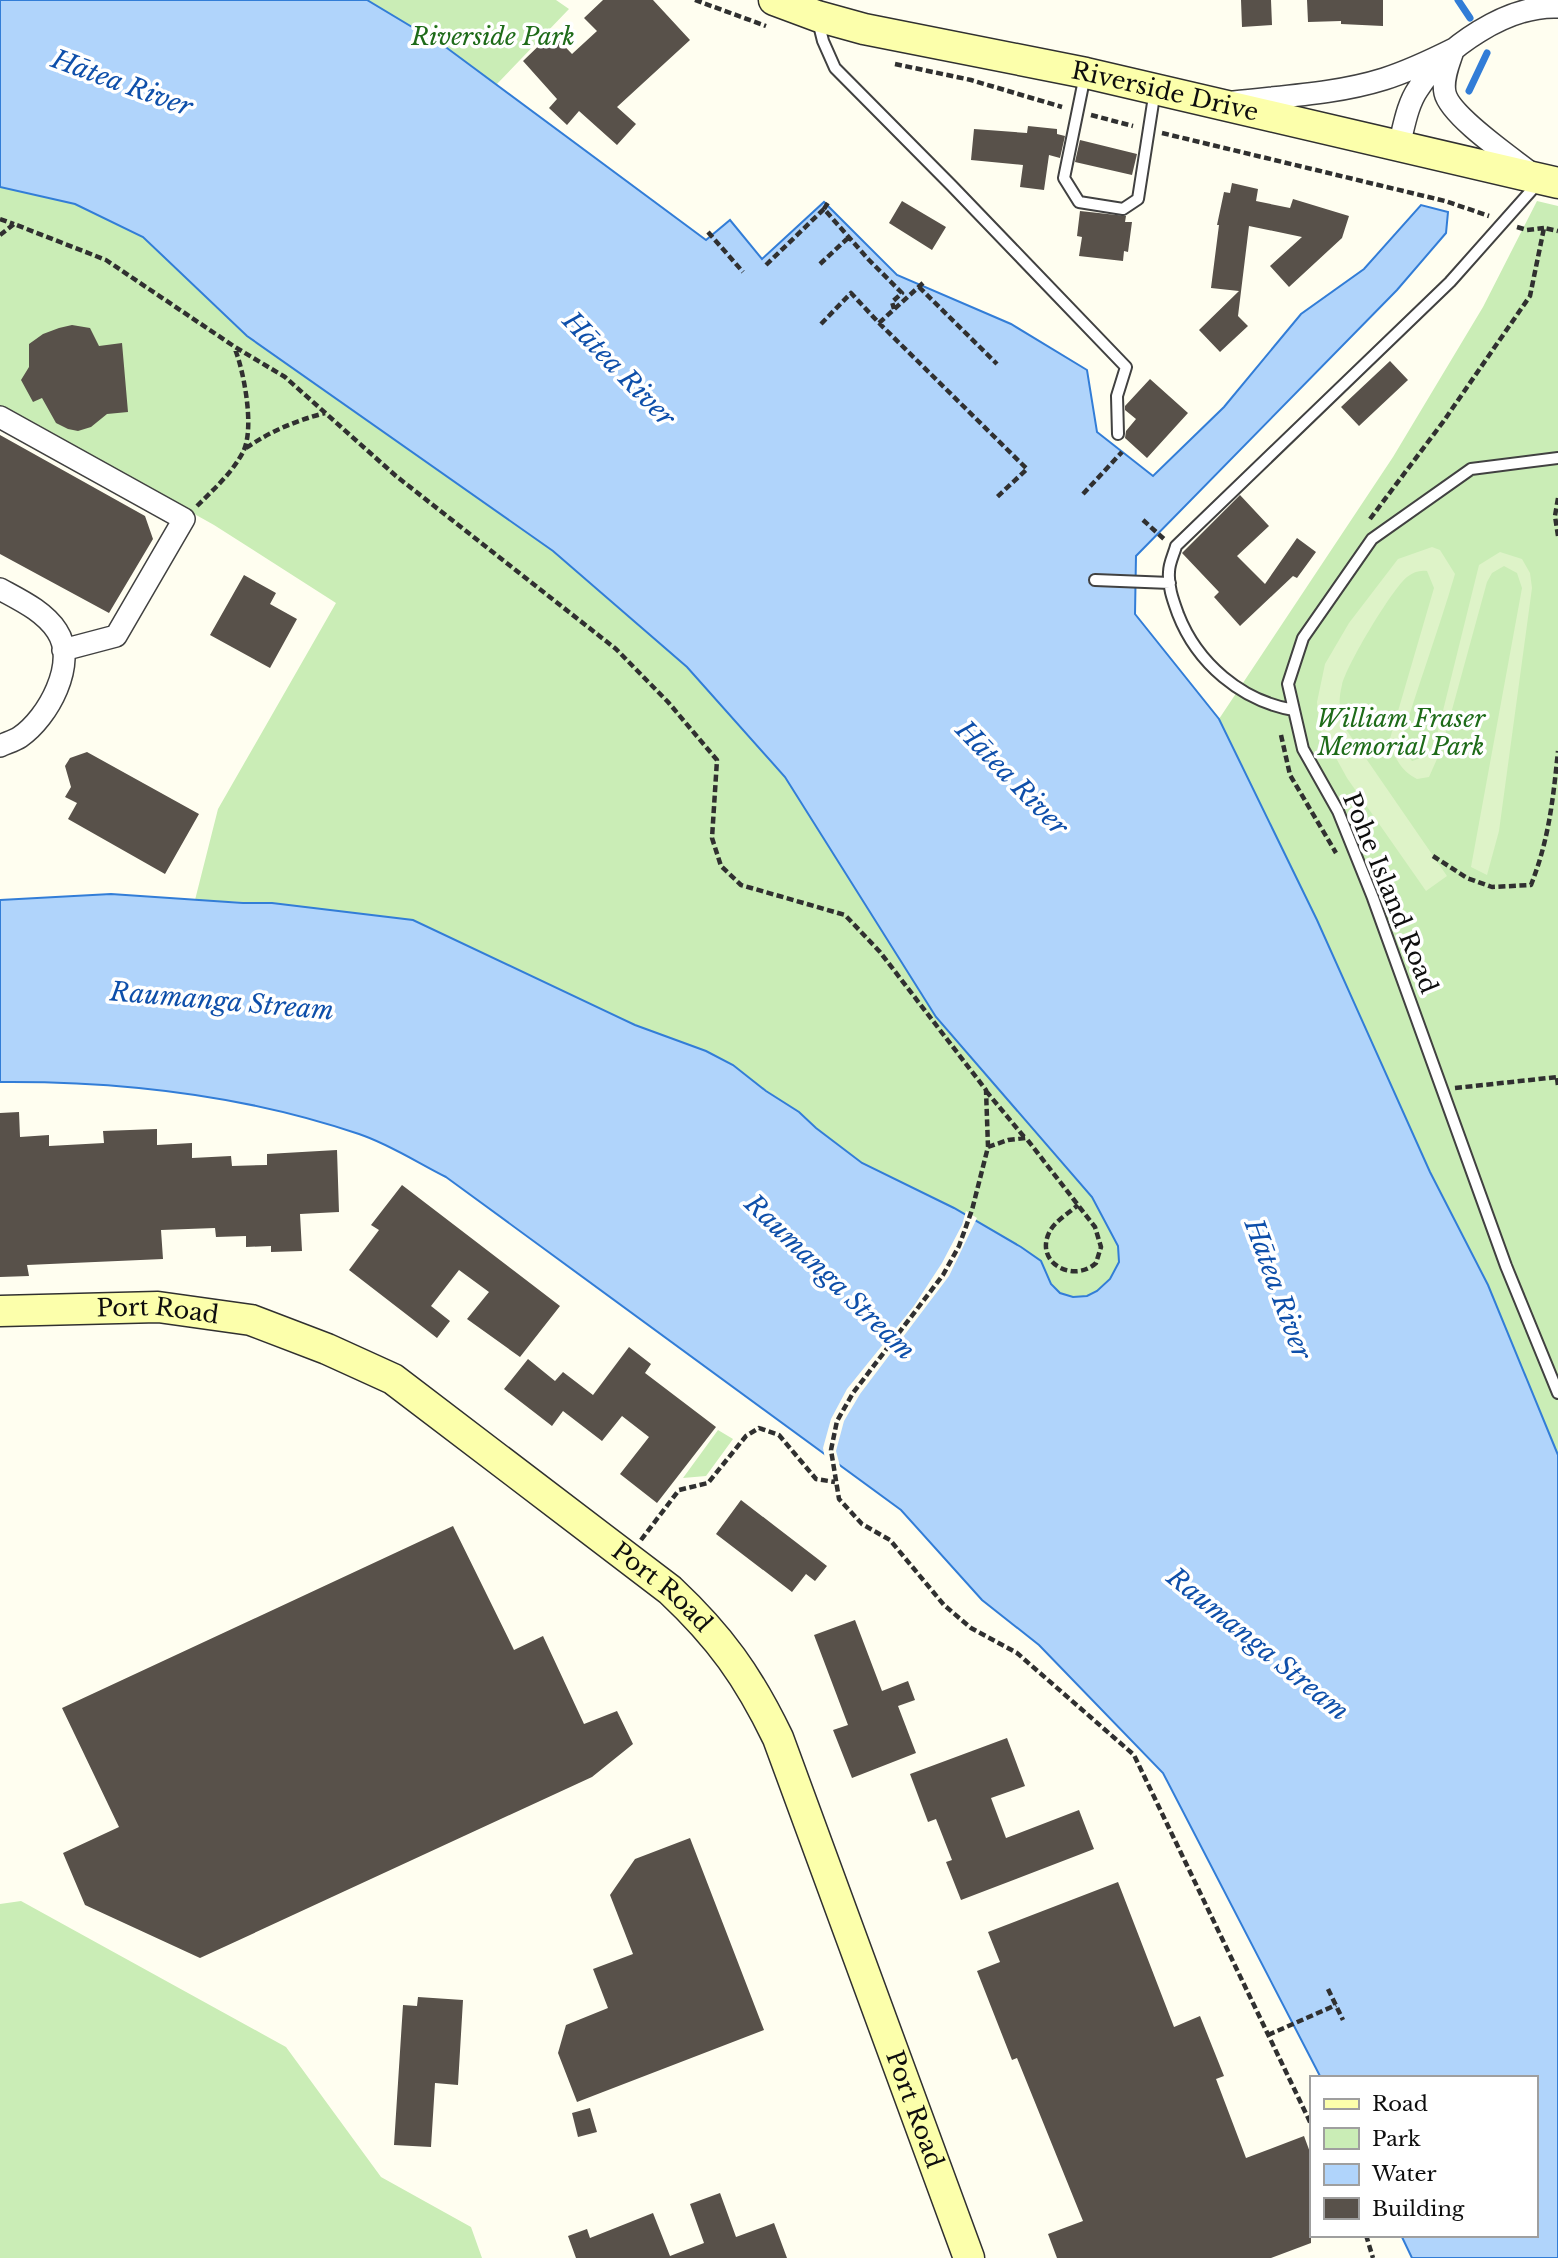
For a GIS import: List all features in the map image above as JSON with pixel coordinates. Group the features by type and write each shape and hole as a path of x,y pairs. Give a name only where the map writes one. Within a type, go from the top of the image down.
{"main road":[{"name":"Riverside Drive","path":"774,0 864,29 1156,88 1546,180"},
{"name":"Port Road","path":"0,1311 158,1307 251,1320 327,1349 393,1379 670,1590 696,1614 741,1668 758,1697 794,1780 969,2258"}],"street":[{"path":"1399,145 1416,91 1436,65 1463,41 1501,20 1549,6 1558,7"},
{"path":"1218,104 1336,90 1372,82 1423,65 1454,49"},
{"path":"1454,49 1445,82 1445,93 1454,109 1546,180"},
{"path":"0,417 184,519 116,636 64,650"},
{"path":"0,589 50,623 59,634 64,650 64,664 58,684 37,722 20,737 0,746"}],"lane":[{"path":"817,16 823,41 835,68 1126,367 1118,396 1118,434"},
{"path":"1086,73 1065,178 1079,202 1123,209 1138,199 1156,88"},
{"path":"1294,710 1278,707 1244,692 1205,660 1184,629 1171,595 1169,571 1176,545 1450,282 1504,221 1546,180"},
{"name":"Pohe Island Road","path":"1558,458 1471,470 1372,539 1303,638 1288,684 1303,749 1338,811 1373,898 1506,1266 1558,1393"},
{"path":"1095,580 1170,583"}],"path":[{"path":"695,0 775,30"},
{"path":"892,63 971,80 1149,130 1445,201 1527,230 1544,228 1558,231"},
{"path":"766,265 830,201"},
{"path":"824,209 902,293 892,302 894,309"},
{"path":"0,219 106,260 235,347 285,377 396,476 624,658 668,702 717,760 712,838 721,866 741,885 845,915 880,952 986,1090 1026,1138 1078,1205 1095,1227 1101,1247 1096,1264 1081,1273 1071,1273 1053,1265 1046,1249 1049,1233 1055,1224 1078,1205"},
{"path":"0,235 15,224"},
{"path":"1362,530 1443,422 1530,296 1544,228"},
{"path":"708,232 743,272"},
{"path":"820,264 849,237"},
{"path":"879,323 921,285 997,364"},
{"path":"821,324 851,293 1027,469 995,499"},
{"path":"235,347 246,393 245,449"},
{"path":"184,519 229,474 245,449 272,431 294,421 324,413"},
{"path":"1083,494 1122,452"},
{"path":"1558,498 1555,516 1558,536"},
{"path":"1143,520 1167,542"},
{"path":"1278,707 1290,775 1342,864"},
{"path":"1433,856 1467,878 1492,887 1531,885 1544,851 1553,806 1558,751"},
{"path":"1442,1089 1558,1077 1558,1086"},
{"path":"986,1090 988,1147 981,1180 959,1246 943,1275 853,1393 837,1421 831,1450 839,1499 862,1524 890,1540 944,1605 971,1628 1017,1653 1134,1755 1310,2122"},
{"path":"988,1147 1008,1139 1026,1138"},
{"path":"628,1558 679,1490 708,1483 746,1436 758,1428 779,1435 817,1479 835,1482"},
{"path":"1328,1989 1343,2020"},
{"path":"1268,2035 1336,2005"},
{"path":"1367,2237 1373,2258"}],"green space":[{"name":"Riverside Park","path":"367,0 556,0 569,9 496,85 447,48"},
{"path":"0,187 75,204 143,237 247,336 553,551 687,667 785,777 936,1017 1092,1197 1118,1246 1119,1262 1110,1279 1087,1296 1073,1297 1059,1293 1021,1247 954,1208 862,1163 799,1112 706,1051 635,1025 413,920 272,903 195,900 218,809 336,603 214,525 0,405"},
{"name":"William Fraser Memorial Park","path":"1537,201 1558,206 1558,1455 1488,1285 1430,1172 1317,920 1219,719 1393,457 1483,307"},
{"path":"1432,547 1440,550 1455,574 1400,745 1412,761 1427,756 1436,739 1479,565 1500,552 1522,559 1530,573 1532,588 1499,831 1487,875 1471,867 1522,588 1517,573 1504,566 1492,573 1487,582 1441,750 1429,777 1417,779 1407,772 1396,759 1389,742 1434,588 1427,571 1414,573 1400,584 1370,628 1345,675 1340,712 1345,728 1447,876 1426,891 1347,778 1319,727 1317,702 1325,664 1349,623 1398,559"},
{"path":"718,1430 733,1439 706,1476 683,1478"},
{"path":"21,1901 286,2047 381,2177 471,2227 482,2258 0,2258 0,1904"}],"water":[{"path":"0,0 367,0 447,48 706,240 730,220 762,259 824,202 897,275 1011,324 1087,370 1097,432 1153,476 1224,407 1301,314 1364,269 1421,205 1448,212 1446,233 1397,290 1136,556 1135,614 1219,719 1317,920 1430,1172 1488,1285 1558,1455 1558,2258 1412,2258 1402,2237 1537,2237 1537,2076 1320,2076 1163,1773 1039,1645 982,1600 901,1510 446,1177 381,1143 316,1121 227,1100 91,1084 0,1082 0,900 111,894 272,903 413,920 635,1025 706,1051 733,1065 799,1112 862,1163 954,1208 1021,1247 1041,1261 1051,1284 1060,1293 1073,1297 1087,1296 1097,1291 1110,1279 1119,1262 1118,1246 1092,1197 936,1017 785,777 687,667 553,551 247,336 143,237 75,204 0,187"}],"pier":[{"path":"966,1211 977,1218 949,1276 860,1394 844,1421 836,1451 841,1470 825,1459 823,1448 831,1419 847,1389 914,1306 942,1263 962,1225"}],"building":[{"path":"603,0 653,0 690,40 617,107 636,124 617,145 579,111 567,125 549,108 557,99 523,61 552,33 572,54 597,31 584,18"},
{"path":"1241,0 1271,0 1272,25 1242,27"},
{"path":"1307,0 1383,0 1383,26 1341,24 1341,21 1308,22"},
{"path":"1028,126 1057,129 1057,134 1065,136 1060,158 1049,155 1044,190 1020,187 1023,165 971,160 974,129 1027,133"},
{"path":"1080,140 1137,154 1132,175 1075,162"},
{"path":"1232,183 1258,189 1256,201 1290,208 1293,199 1349,216 1342,238 1289,287 1270,266 1302,237 1249,226 1238,316 1248,326 1220,352 1199,330 1239,291 1211,288 1217,225 1224,192 1230,193"},
{"path":"902,201 946,227 932,250 889,223"},
{"path":"1080,211 1126,216 1125,222 1132,222 1128,252 1124,251 1123,261 1079,256 1082,237 1077,236"},
{"path":"72,325 90,328 99,346 122,343 128,412 107,414 91,427 78,431 56,423 42,398 33,402 21,380 29,367 29,344 43,334"},
{"path":"1390,361 1408,380 1359,426 1341,407"},
{"path":"1150,379 1188,413 1147,458 1125,438 1126,431 1136,419 1125,410 1125,406"},
{"path":"0,435 145,516 153,539 109,613 0,554"},
{"path":"1240,495 1269,526 1237,556 1265,584 1297,538 1316,552 1297,578 1293,576 1240,626 1214,597 1219,592 1182,553"},
{"path":"244,575 276,593 270,604 297,619 270,668 210,635"},
{"path":"87,752 199,814 165,874 68,819 77,803 65,797 71,787 65,766 70,758"},
{"path":"19,1112 20,1137 49,1135 49,1146 104,1143 103,1131 157,1129 157,1145 192,1143 192,1158 231,1156 232,1166 267,1165 267,1154 337,1150 339,1212 300,1214 302,1251 271,1252 271,1246 246,1247 246,1236 216,1237 215,1228 161,1230 163,1259 27,1265 29,1276 0,1277 0,1113"},
{"path":"402,1185 560,1306 520,1357 467,1319 489,1292 459,1270 431,1306 450,1321 437,1338 349,1270 379,1230 371,1225"},
{"path":"629,1347 651,1364 645,1373 716,1427 657,1503 620,1474 649,1437 622,1416 602,1441 563,1411 552,1426 504,1389 528,1359 555,1381 563,1372 593,1395"},
{"path":"741,1500 827,1566 815,1581 806,1574 792,1592 716,1534"},
{"path":"453,1526 514,1650 543,1636 584,1724 617,1711 633,1744 592,1777 200,1958 85,1905 63,1853 119,1827 62,1708"},
{"path":"855,1620 882,1691 908,1681 915,1700 898,1706 916,1753 852,1778 833,1730 848,1725 814,1635"},
{"path":"1007,1738 1025,1786 991,1798 1006,1838 1079,1810 1094,1849 961,1900 946,1862 952,1860 936,1819 928,1822 910,1774"},
{"path":"690,1838 764,2030 577,2102 558,2053 566,2025 608,2008 593,1969 633,1954 610,1895 635,1859"},
{"path":"1118,1882 1174,2027 1200,2016 1224,2076 1216,2079 1246,2158 1304,2136 1310,2152 1311,2243 1271,2258 1057,2258 1048,2234 1083,2221 1017,2058 1012,2060 977,1971 1000,1962 988,1932"},
{"path":"418,1997 463,2000 458,2085 435,2083 431,2147 394,2145 403,2005 417,2006"},
{"path":"590,2108 597,2132 578,2137 572,2113"},
{"path":"720,2193 736,2237 774,2223 787,2258 576,2258 568,2236 587,2229 590,2238 653,2213 670,2256 704,2243 690,2204"}],"waterway":[{"path":"1458,0 1470,18"},
{"path":"1469,91 1487,53"}],"water label":[{"name":"Hātea River","path":"122,83"},
{"name":"Hātea River","path":"619,369"},
{"name":"Hātea River","path":"1012,778"},
{"name":"Raumanga Stream","path":"222,1001"},
{"name":"Raumanga Stream","path":"830,1277"},
{"name":"Hātea River","path":"1278,1289"},
{"name":"Raumanga Stream","path":"1258,1644"}]}
